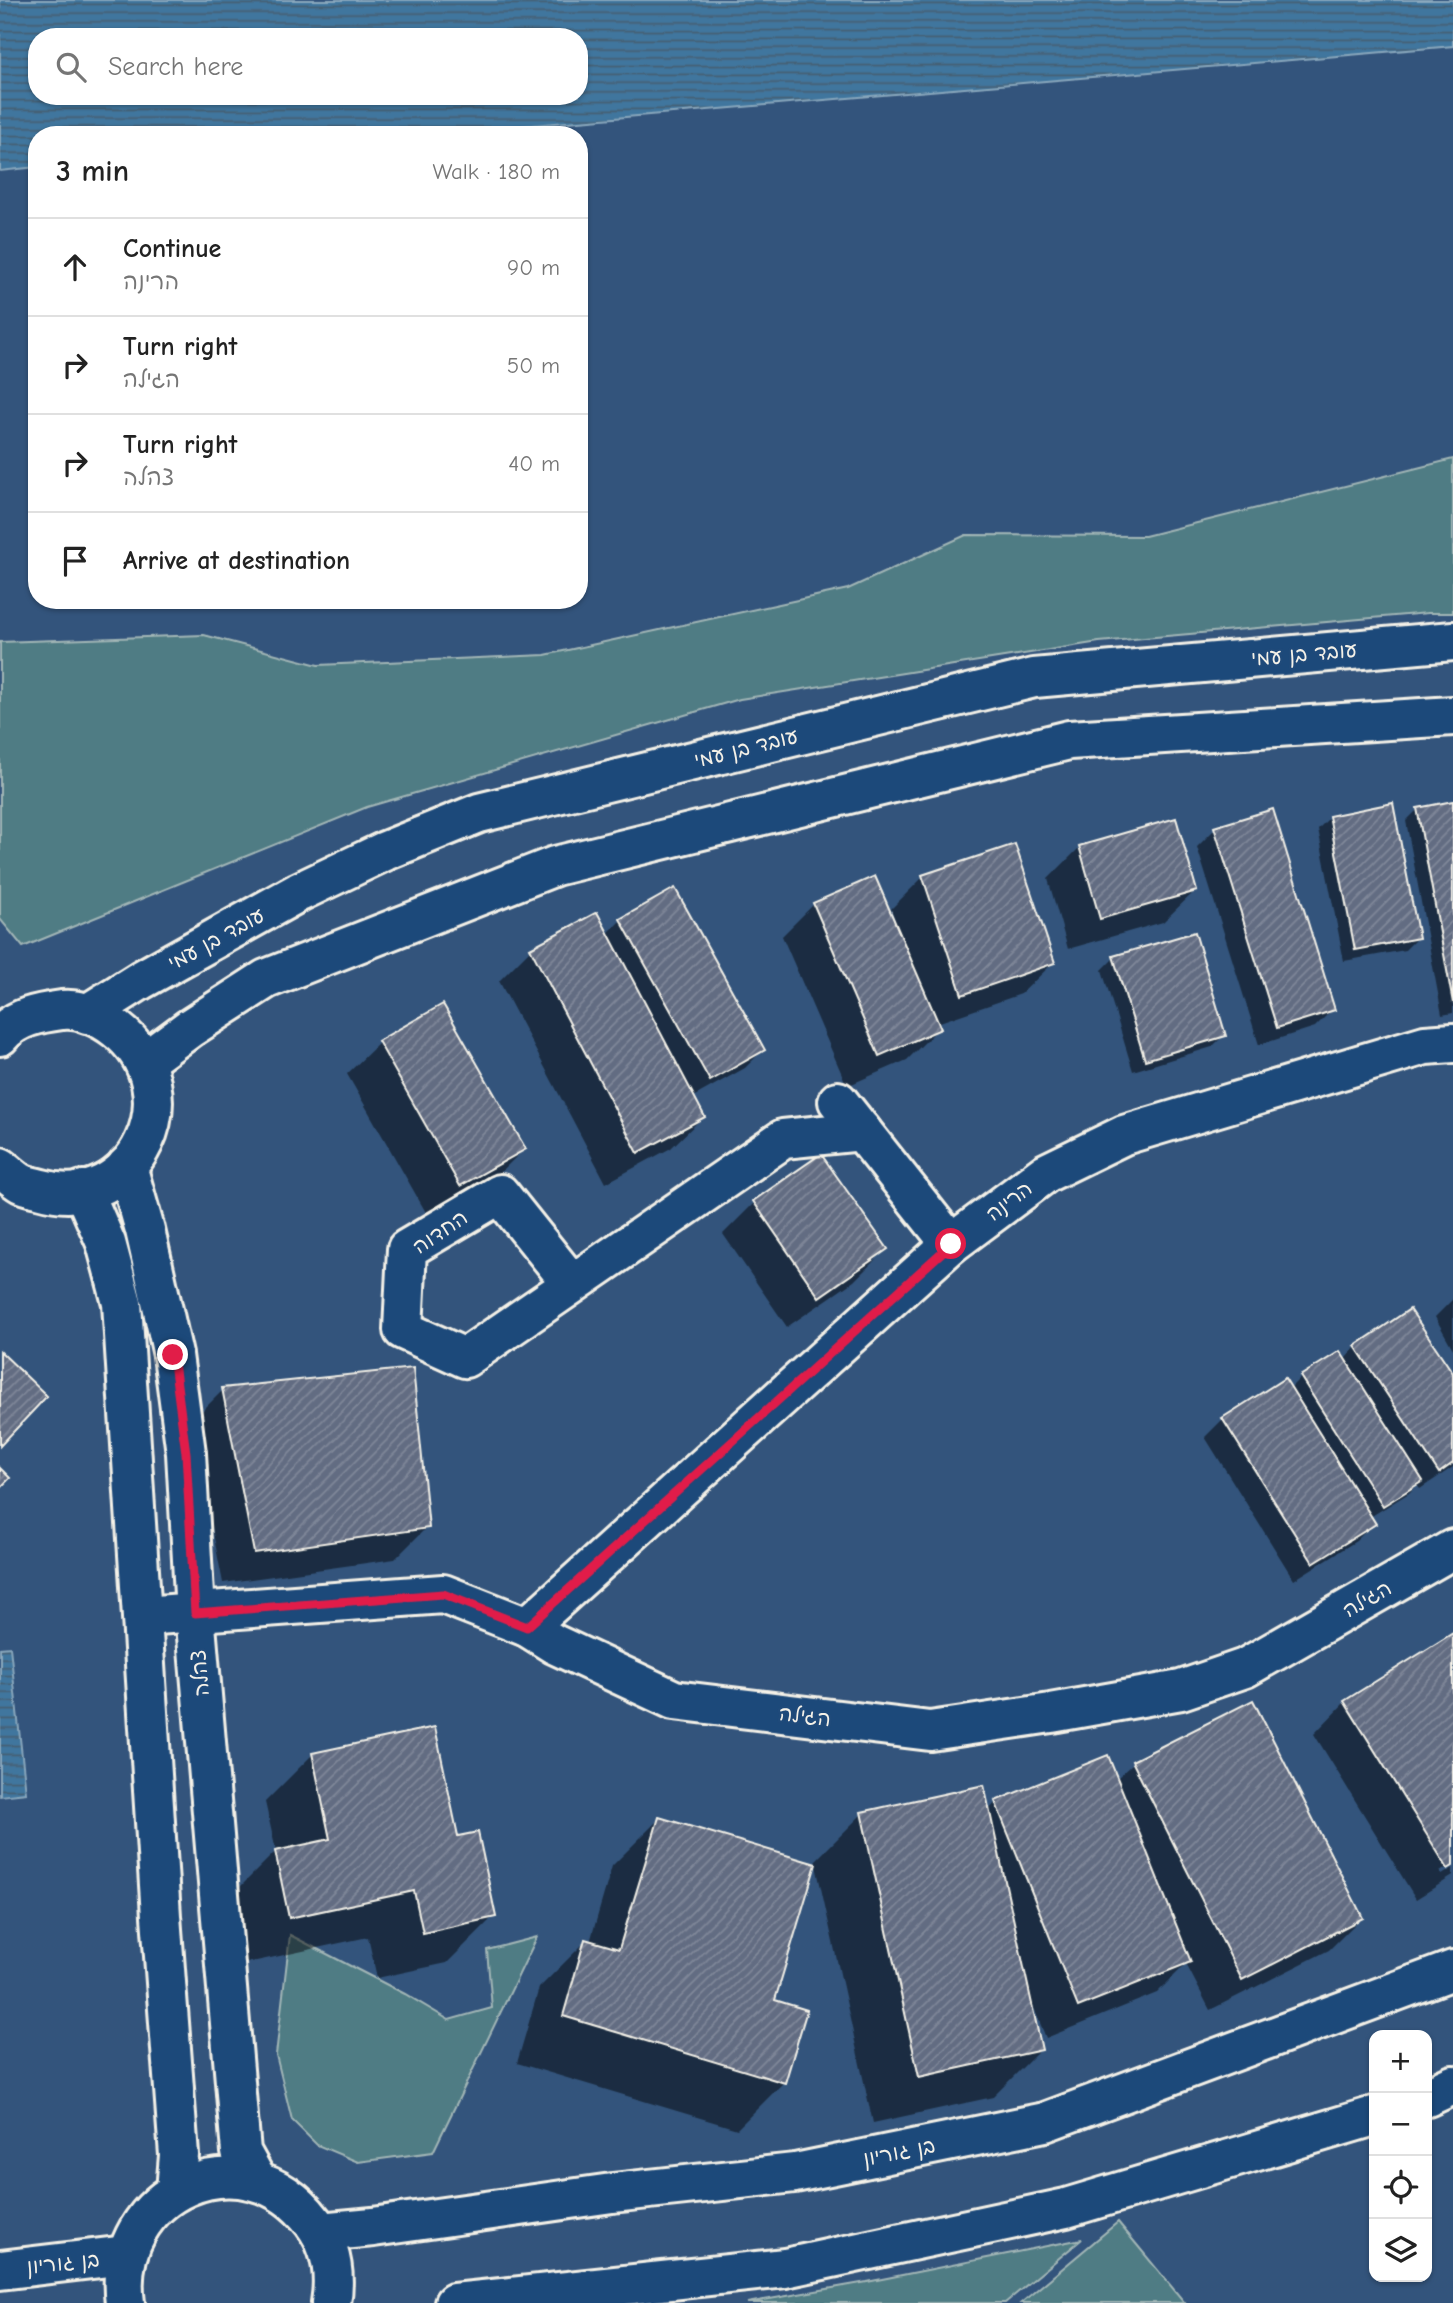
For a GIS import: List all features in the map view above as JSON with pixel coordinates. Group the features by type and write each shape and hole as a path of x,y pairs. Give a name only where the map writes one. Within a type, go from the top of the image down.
{"street":[{"name":"עובד בן עמי","path":"87,1014 141,980 299,892 385,851 479,813 1034,678 1453,641"},
{"path":"144,1062 190,1028 266,979 555,866 1069,740 1453,716"},
{"path":"0,1036 34,1014 71,1009 105,1019 132,1041 144,1062 150,1073 155,1108 145,1143 122,1172 92,1189 57,1194 21,1184 0,1167"},
{"name":"הרינה","path":"527,1627 951,1244 1046,1173 1124,1135 1426,1045 1453,1043"},
{"path":"838,1101 951,1244"},
{"name":"החדוה","path":"572,1284 500,1194 407,1249 403,1330 465,1358 783,1139 862,1131"},
{"name":"צהלה","path":"127,1166 145,1230 173,1355 186,1453 195,1613 241,2152 257,2181"},
{"path":"83,1190 106,1243 122,1303 179,2155 176,2191"},
{"name":"הגילה","path":"143,1616 443,1594 527,1627 554,1644 674,1700 930,1731 1051,1713 1181,1689 1244,1668 1453,1549"},
{"name":"בן גוריון","path":"320,2232 612,2193 795,2173 1045,2122 1453,1970"},
{"path":"1432,2095 1453,2085"},
{"path":"454,2303 785,2268 1066,2208 1369,2117"},
{"path":"125,2303 122,2283 126,2255 137,2230 154,2208 176,2191 202,2180 229,2177 257,2181 282,2192 304,2210 320,2232 331,2258 334,2285 331,2303"},
{"name":"בן גוריון","path":"0,2270 126,2255"}],"green space":[{"path":"1453,459 1453,613 1099,642 740,699 367,807 23,947 0,919 0,642 204,635 318,665 545,655 848,589 966,535 1145,536"},
{"path":"290,1935 405,1994 449,2020 492,2008 487,1950 537,1937 433,2152 358,2162 317,2145 292,2120 276,2055"},
{"path":"1118,2222 1185,2303 1021,2303"},
{"path":"1082,2239 1005,2303 747,2303 867,2282"}],"water":[{"path":"0,0 1453,0 1453,46 521,126 28,126 28,168 0,171"},
{"path":"10,1647 26,1793 0,1796 0,1648"}],"building":[{"path":"1453,801 1453,1003 1417,808"},
{"path":"1393,803 1419,938 1355,950 1329,816"},
{"path":"1273,809 1335,1010 1277,1028 1214,827"},
{"path":"1176,818 1197,891 1100,919 1079,846"},
{"path":"1015,844 1055,963 962,995 922,875"},
{"path":"875,876 941,1029 879,1056 813,903"},
{"path":"675,888 765,1050 710,1081 620,919"},
{"path":"597,912 705,1117 638,1153 530,948"},
{"path":"1195,932 1226,1036 1145,1060 1113,956"},
{"path":"443,1004 526,1149 460,1186 378,1041"},
{"path":"821,1154 888,1249 819,1297 753,1201"},
{"path":"1410,1309 1453,1373 1453,1463 1439,1473 1355,1346"},
{"path":"0,1351 47,1396 0,1446"},
{"path":"1340,1351 1423,1481 1383,1506 1300,1376"},
{"path":"413,1368 429,1528 254,1553 222,1388"},
{"path":"1285,1378 1376,1524 1313,1563 1222,1418"},
{"path":"0,1468 10,1478 0,1488"},
{"path":"1453,1633 1453,1866 1448,1869 1344,1701"},
{"path":"1253,1700 1363,1918 1242,1980 1132,1761"},
{"path":"435,1727 458,1836 478,1832 496,1917 423,1933 414,1891 289,1918 275,1851 330,1839 312,1753"},
{"path":"1108,1755 1191,1962 1078,2007 995,1801"},
{"path":"984,1785 1042,2050 919,2077 861,1812"},
{"path":"659,1817 816,1864 775,2000 807,2010 785,2083 563,2016 585,1939 619,1949"}],"route":[{"path":"173,1355 186,1453 195,1613 443,1594 527,1627 951,1244"}]}
